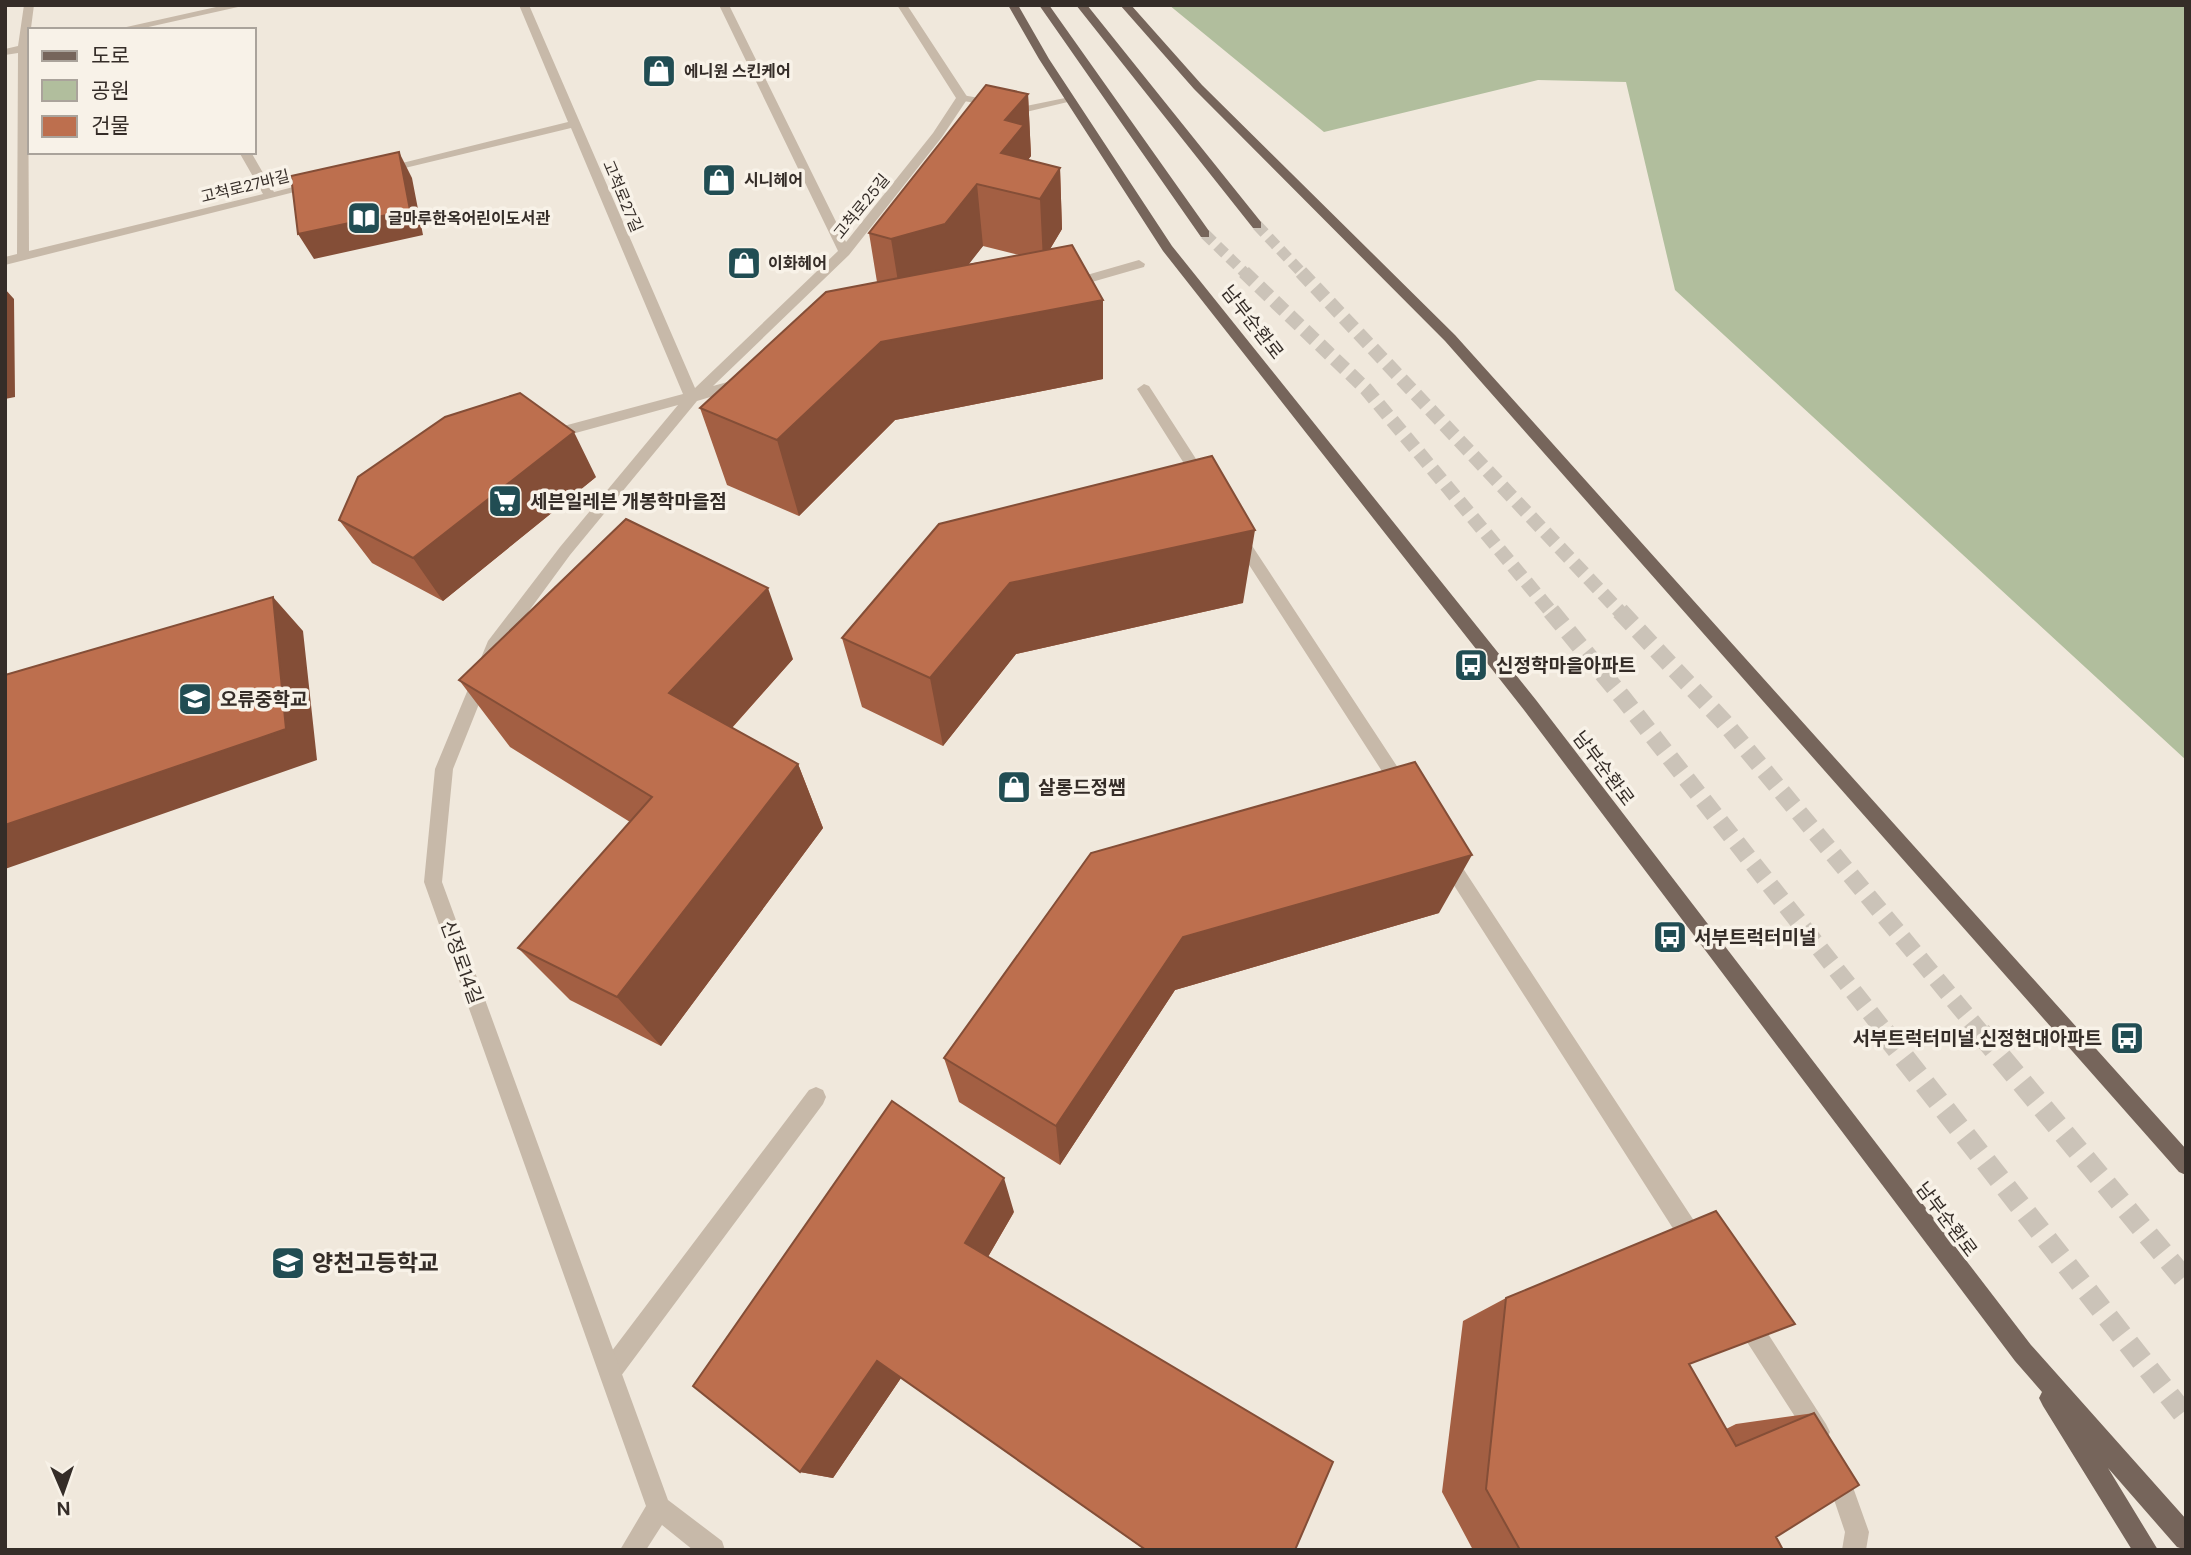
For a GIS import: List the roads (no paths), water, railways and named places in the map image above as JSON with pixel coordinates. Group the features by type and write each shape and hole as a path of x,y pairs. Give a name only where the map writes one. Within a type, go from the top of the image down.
{"main road":[{"name":"남부순환로","path":"1013,5 1070,100 1167,248 1530,705 2023,1353 2186,1538"},
{"path":"1044,5 1205,234"},
{"path":"1081,5 1257,225"},
{"path":"1125,5 1217,107 1450,338 2186,1165"},
{"path":"2023,1353 2146,1550"}],"street":[{"path":"23,257 29,5"},
{"path":"125,28 189,10 242,5"},
{"name":"고척로27길","path":"524,5 692,398"},
{"path":"724,5 845,252"},
{"path":"902,5 961,98 1026,110 1070,100"},
{"path":"189,10 194,28"},
{"path":"5,52 27,48"},
{"name":"고척로25길","path":"692,398 845,252 938,135 961,98"},
{"path":"376,171 575,124"},
{"path":"246,154 271,196"},
{"name":"고척로27바길","path":"5,261 323,184"},
{"path":"1060,287 1139,264"},
{"path":"534,439 758,379"},
{"path":"1143,389 1211,493"},
{"name":"신정로14길","path":"659,1508 433,882 444,769 495,646 565,551 692,398"},
{"path":"1226,516 1413,806"},
{"path":"1435,841 1706,1259"},
{"path":"610,1372 816,1097"},
{"path":"1736,1306 1830,1452 1857,1532 1854,1550"},
{"path":"632,1550 659,1508 713,1550"}],"tunnel":[{"path":"1257,225 1303,274"},
{"path":"1205,234 1246,274"},
{"path":"1244,272 1366,389 1552,613"},
{"path":"1301,272 1621,613"},
{"path":"1551,611 1623,698 1886,1033"},
{"path":"1620,611 1724,722 1981,1033"},
{"path":"1884,1032 2186,1417"},
{"path":"1980,1032 2186,1281"}],"place":[{"name":"에니원 스킨케어","path":"659,71"},
{"name":"시니헤어","path":"719,180"},
{"name":"글마루한옥어린이도서관","path":"364,218"},
{"name":"이화헤어","path":"744,263"},
{"name":"세븐일레븐 개봉학마을점","path":"505,501"},
{"name":"신정학마을아파트","path":"1471,665"},
{"name":"오류중학교","path":"195,699"},
{"name":"살롱드정쌤","path":"1014,787"},
{"name":"서부트럭터미널","path":"1670,937"},
{"name":"서부트럭터미널.신정현대아파트","path":"2127,1038"},
{"name":"양천고등학교","path":"288,1263"}]}
